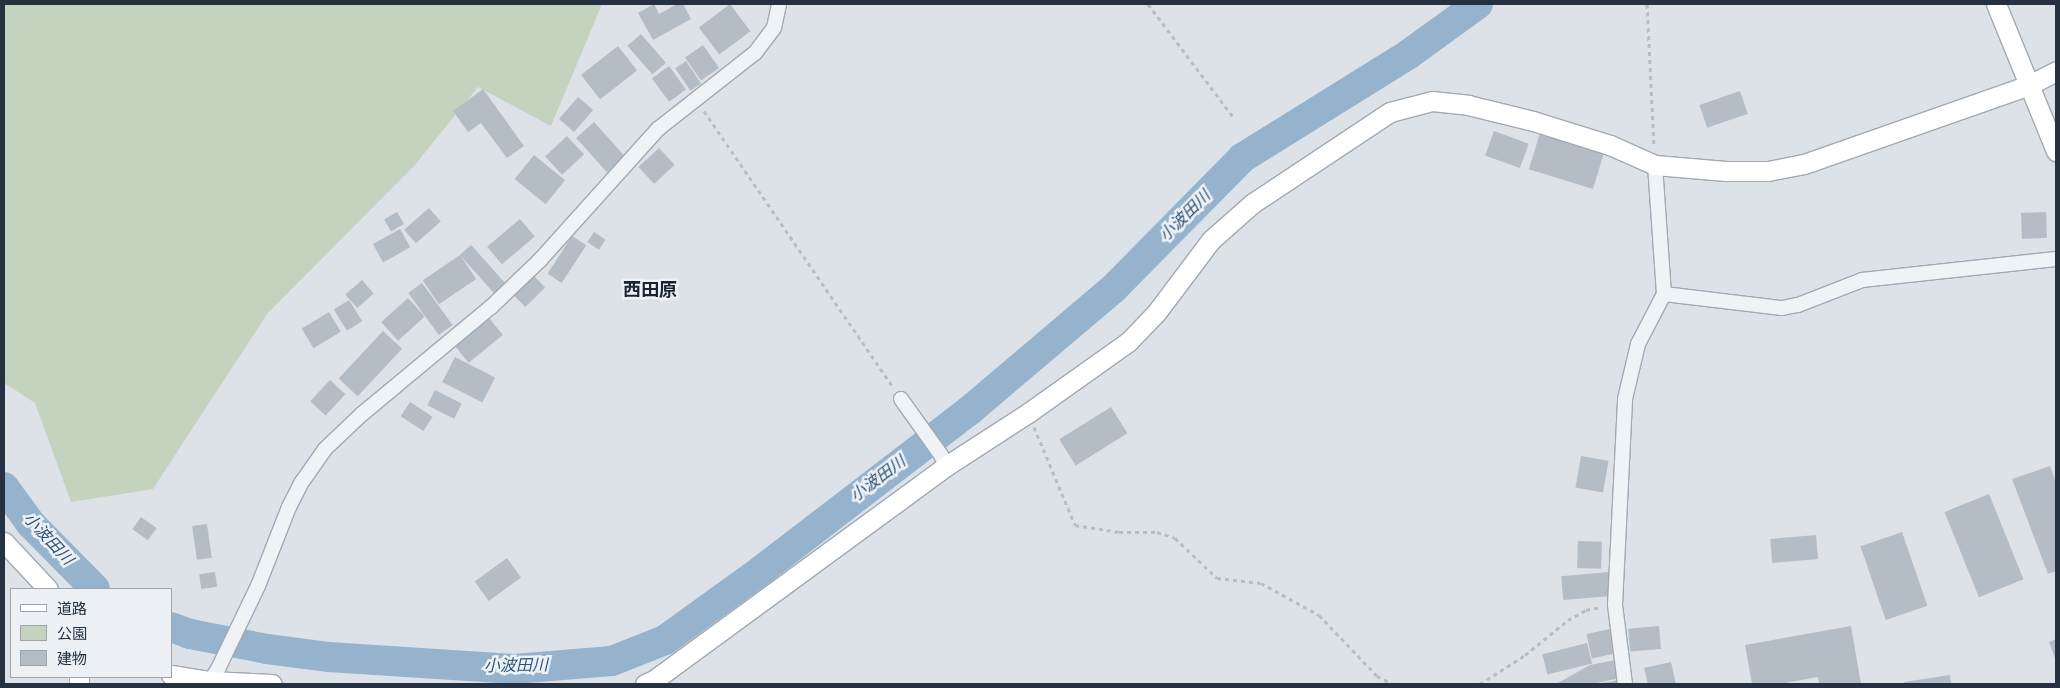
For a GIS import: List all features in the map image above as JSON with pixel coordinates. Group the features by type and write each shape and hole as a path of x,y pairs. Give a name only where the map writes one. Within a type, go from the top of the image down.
{"street":[{"path":"214,675 271,559 289,507 302,482 325,449 362,414 491,307 540,260 658,129 743,63 765,42 774,28 779,4"},
{"path":"1996,4 2056,151"},
{"path":"652,683 944,460 1028,413 1128,342 1156,313 1211,240 1253,203 1390,112 1432,101 1468,105 1533,121 1610,145 1655,165 1726,171 1768,171 1804,164 2029,85 2056,71"},
{"path":"1625,684 1615,605 1625,399 1638,344 1664,294 1655,165"},
{"path":"1664,294 1782,308 1798,305 1862,280 2056,259"},
{"path":"901,399 944,460"},
{"path":"4,542 47,588"},
{"path":"172,675 214,675 272,684"}],"path":[{"path":"1148,4 1234,118"},
{"path":"1646,4 1655,165"},
{"path":"696,99 901,399"},
{"path":"1028,413 1075,525 1119,532 1157,532 1175,538 1217,578 1260,583 1319,615 1377,676 1393,684"},
{"path":"1480,684 1525,655 1568,620 1586,610 1615,605"}],"green space":[{"path":"4,4 602,4 551,126 478,87 414,166 267,314 153,489 71,502 35,403 4,383"}],"building":[{"path":"654,4 659,14 677,4 683,4 691,19 653,40 638,13"},
{"path":"730,4 750,31 719,55 699,27"},
{"path":"641,34 666,63 652,74 627,46"},
{"path":"703,45 719,68 701,81 685,58"},
{"path":"618,46 637,70 600,99 581,75"},
{"path":"686,61 701,83 690,91 675,68"},
{"path":"669,66 686,89 669,102 652,78"},
{"path":"483,89 524,146 507,158 481,123 468,132 453,111"},
{"path":"1740,91 1748,114 1707,128 1699,105"},
{"path":"578,97 593,110 574,132 559,119"},
{"path":"594,122 625,156 607,172 576,138"},
{"path":"1494,131 1529,144 1520,168 1485,155"},
{"path":"1540,133 1604,153 1593,189 1529,169"},
{"path":"567,136 584,154 562,175 545,156"},
{"path":"659,148 675,165 654,184 639,167"},
{"path":"534,155 565,180 546,204 514,179"},
{"path":"429,208 441,222 416,243 404,230"},
{"path":"397,212 404,224 391,232 384,219"},
{"path":"2046,212 2047,238 2022,239 2021,213"},
{"path":"520,219 535,237 502,264 487,247"},
{"path":"400,229 410,247 383,262 373,244"},
{"path":"594,232 606,240 599,250 587,242"},
{"path":"572,236 586,245 562,283 547,274"},
{"path":"471,245 506,284 495,294 460,255"},
{"path":"460,255 476,279 439,304 423,280"},
{"path":"531,273 545,287 525,307 511,293"},
{"path":"362,280 374,294 357,308 345,294"},
{"path":"422,283 453,325 439,335 408,293"},
{"path":"408,298 425,317 398,341 381,322"},
{"path":"349,300 362,321 347,331 334,310"},
{"path":"329,312 341,332 313,348 302,328"},
{"path":"489,318 503,335 469,363 455,346"},
{"path":"383,331 402,349 358,396 339,379"},
{"path":"455,357 495,377 482,402 442,382"},
{"path":"330,380 345,394 326,416 310,401"},
{"path":"435,390 462,404 454,419 427,405"},
{"path":"410,402 433,417 423,431 401,416"},
{"path":"1111,407 1127,433 1076,466 1059,439"},
{"path":"1581,456 1609,461 1603,492 1575,488"},
{"path":"2050,466 2056,482 2056,571 2048,574 2012,479"},
{"path":"1989,494 2023,579 1979,597 1944,512"},
{"path":"141,517 157,528 148,540 132,529"},
{"path":"207,524 212,558 197,560 192,526"},
{"path":"1902,532 1927,606 1886,620 1860,546"},
{"path":"1816,535 1818,559 1772,563 1770,539"},
{"path":"1578,541 1602,542 1601,569 1577,568"},
{"path":"507,558 521,577 489,601 475,582"},
{"path":"215,572 217,587 201,589 199,574"},
{"path":"1609,572 1611,596 1563,600 1561,576"},
{"path":"1659,626 1661,649 1630,652 1628,629"},
{"path":"1851,626 1861,684 1819,684 1818,677 1779,684 1752,684 1745,645"},
{"path":"1610,629 1615,653 1592,658 1587,634"},
{"path":"2056,639 2056,661 2049,642"},
{"path":"1587,643 1592,663 1547,675 1542,654"},
{"path":"1616,660 1620,678 1592,684 1556,684 1590,665"},
{"path":"1671,662 1676,684 1648,684 1644,668"},
{"path":"1950,675 1951,684 1904,684 1904,682"},
{"path":"1619,680 1620,684 1602,684 1602,683"}],"waterway":[{"name":"小波田川","path":"172,627 190,634 267,649 329,657 514,669 612,661 665,640 763,569 969,411 1113,289 1242,158 1409,54 1478,4"},
{"name":"小波田川","path":"4,487 31,524 94,588"}],"district":[{"name":"西田原","path":"650,290"}]}
